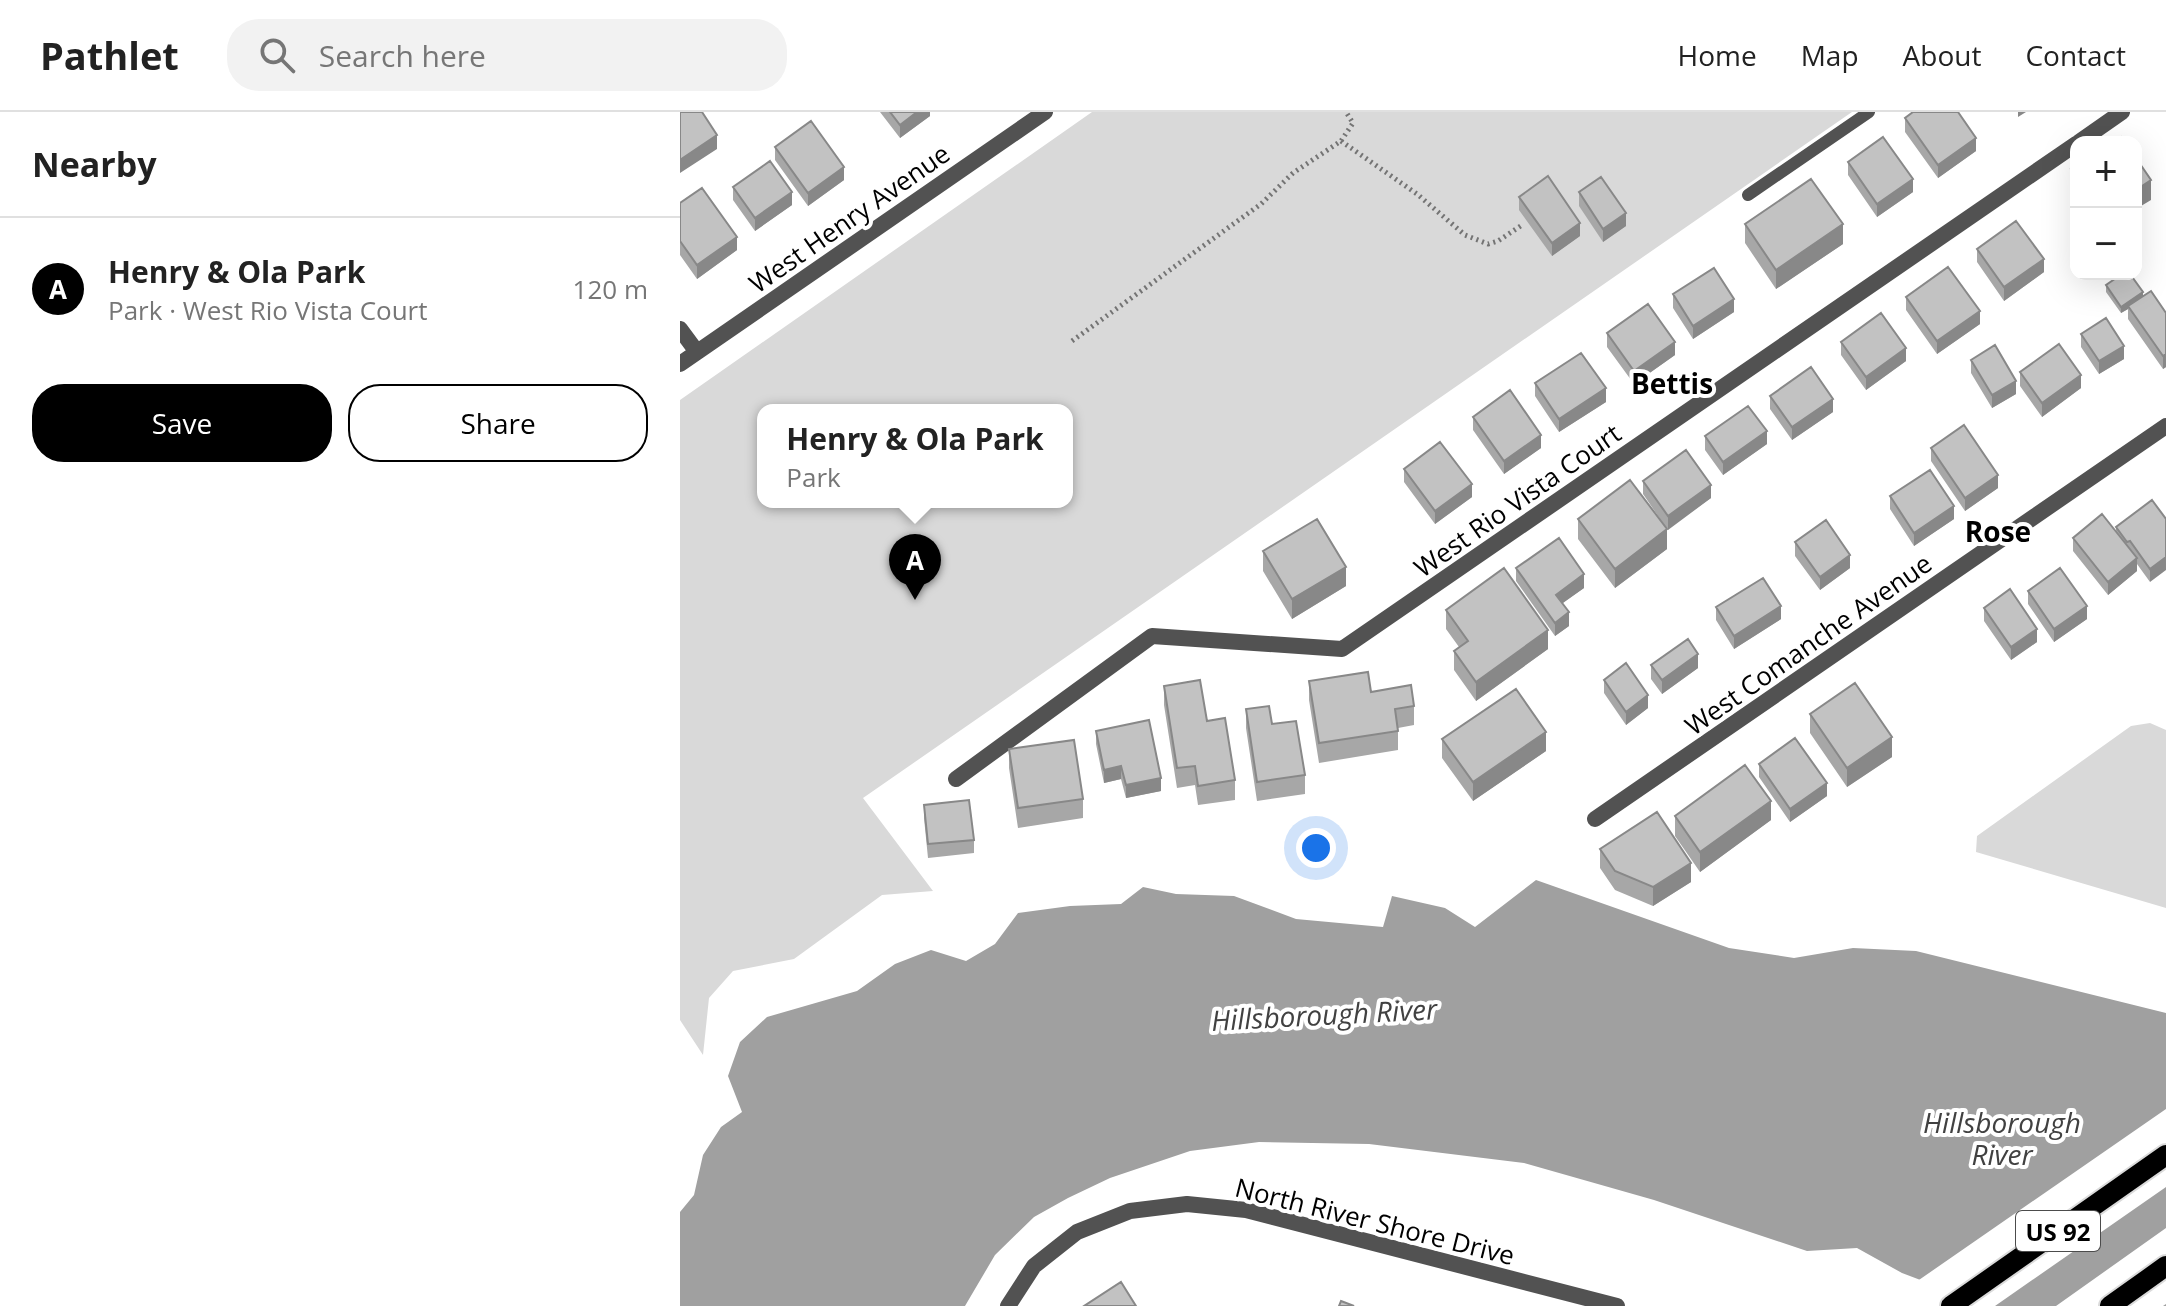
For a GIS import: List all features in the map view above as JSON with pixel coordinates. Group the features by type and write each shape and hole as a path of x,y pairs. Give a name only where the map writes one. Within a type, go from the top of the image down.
{"main road":[{"name":"US 92","path":"1951,1306 2166,1155"},
{"path":"2110,1306 2166,1266"}],"street":[{"name":"West Henry Avenue","path":"680,364 1045,112"},
{"name":"West Rio Vista Court","path":"2087,136 2122,112"},
{"name":"West Rio Vista Court","path":"956,779 1152,636 1342,649 2070,148"},
{"path":"680,329 697,352"},
{"name":"West Comanche Avenue","path":"1595,819 2166,426"},
{"name":"North River Shore Drive","path":"1008,1306 1034,1266 1077,1232 1130,1211 1187,1204 1246,1210 1581,1301 1617,1306"}],"lane":[{"path":"1748,195 1869,112"}],"path":[{"path":"1072,341 1261,204 1293,173 1341,141 1353,123 1346,112"},
{"path":"1341,141 1417,194 1465,235 1488,244 1522,225"}],"shaded area":[{"path":"1092,112 1852,112 863,798 933,891 882,895 794,959 733,971 709,998 703,1055 680,1020 680,400"},
{"path":"2150,723 2166,730 2166,908 1976,852 1977,836 2131,726"}],"water":[{"name":"Hillsborough River","path":"1536,880 1729,948 1794,958 1853,948 1916,951 2166,1013 2166,1306 1989,1306 1902,1273 1857,1248 1807,1251 1654,1200 1524,1163 1369,1144 1259,1142 1190,1151 1110,1178 1068,1198 1034,1217 995,1255 965,1306 680,1306 680,1212 694,1195 703,1155 721,1127 742,1112 728,1076 740,1042 767,1017 857,991 895,964 931,950 966,961 995,944 1018,913 1070,906 1121,904 1143,887 1176,894 1234,896 1296,919 1383,927 1392,896 1445,908 1475,927"}],"pier":[{"path":"2166,1109 2166,1187 1995,1306 1978,1306 1916,1282"},
{"path":"2166,1228 2166,1304 2056,1306"}],"building":[{"path":"680,112 702,112 717,135 680,160"},
{"path":"890,112 917,112 900,125"},
{"path":"1913,112 1958,112 1976,138 1938,165 1905,118"},
{"path":"811,121 844,167 808,193 775,147"},
{"path":"1883,137 1913,179 1877,204 1848,162"},
{"path":"770,161 792,192 755,218 733,187"},
{"path":"2142,167 2151,180 2142,186"},
{"path":"1548,176 1580,223 1552,243 1519,197"},
{"path":"1601,177 1626,213 1603,229 1579,192"},
{"path":"1811,179 1843,224 1776,270 1745,224"},
{"path":"702,188 737,237 697,265 680,241 680,203"},
{"path":"2016,221 2044,259 2004,287 1977,249"},
{"path":"1948,267 1980,311 1937,341 1906,297"},
{"path":"1714,268 1734,299 1693,326 1673,294"},
{"path":"2113,280 2134,280 2143,292 2121,307 2106,285"},
{"path":"2151,291 2166,313 2166,354 2163,356 2128,306"},
{"path":"1648,304 1675,342 1634,371 1607,333"},
{"path":"1881,313 1906,348 1866,377 1841,342"},
{"path":"2106,318 2124,346 2099,361 2081,334"},
{"path":"2059,344 2081,375 2042,403 2020,372"},
{"path":"1995,345 2016,381 1992,395 1971,360"},
{"path":"1581,353 1606,388 1559,419 1535,383"},
{"path":"1811,367 1833,399 1792,427 1770,396"},
{"path":"1510,390 1541,435 1504,461 1473,417"},
{"path":"1748,406 1767,431 1723,462 1705,436"},
{"path":"1964,425 1998,475 1965,498 1931,448"},
{"path":"1440,442 1472,484 1435,511 1404,469"},
{"path":"1686,450 1711,485 1668,516 1643,481"},
{"path":"1930,470 1954,506 1914,533 1890,496"},
{"path":"1630,480 1667,529 1615,569 1578,519"},
{"path":"2152,500 2166,519 2166,557 2150,569 2116,527"},
{"path":"2102,514 2137,558 2108,582 2073,538"},
{"path":"1317,519 1346,567 1292,599 1263,551"},
{"path":"1826,520 1850,555 1820,577 1795,542"},
{"path":"1559,538 1584,574 1556,595 1569,612 1555,623 1516,568"},
{"path":"1504,568 1548,630 1476,682 1454,651 1468,641 1446,610"},
{"path":"2060,568 2087,606 2054,629 2028,591"},
{"path":"1763,578 1781,606 1734,636 1716,607"},
{"path":"2010,589 2037,629 2011,647 1984,608"},
{"path":"1688,639 1698,654 1662,680 1651,665"},
{"path":"1626,663 1648,695 1626,712 1604,680"},
{"path":"1368,672 1371,692 1411,685 1414,706 1395,709 1398,731 1319,743 1309,681"},
{"path":"1200,680 1207,721 1225,718 1235,780 1198,786 1195,766 1177,768 1164,686"},
{"path":"1855,683 1892,737 1847,768 1810,714"},
{"path":"1516,689 1546,732 1473,782 1442,739"},
{"path":"1269,706 1272,724 1296,721 1305,775 1257,782 1246,709"},
{"path":"1149,720 1161,778 1126,785 1121,766 1104,770 1096,731"},
{"path":"1795,738 1827,783 1790,809 1759,764"},
{"path":"1074,740 1083,799 1018,808 1009,749"},
{"path":"1745,765 1771,801 1700,852 1675,816"},
{"path":"969,800 974,840 928,844 924,805"},
{"path":"1657,812 1691,863 1653,887 1615,871 1600,849"},
{"path":"1121,1282 1136,1306 1084,1306"}],"place":[{"name":"Henry & Ola Park","path":"915,600"}],"district":[{"name":"Bettis","path":"1672,383"},
{"name":"Rose","path":"1998,531"}]}
